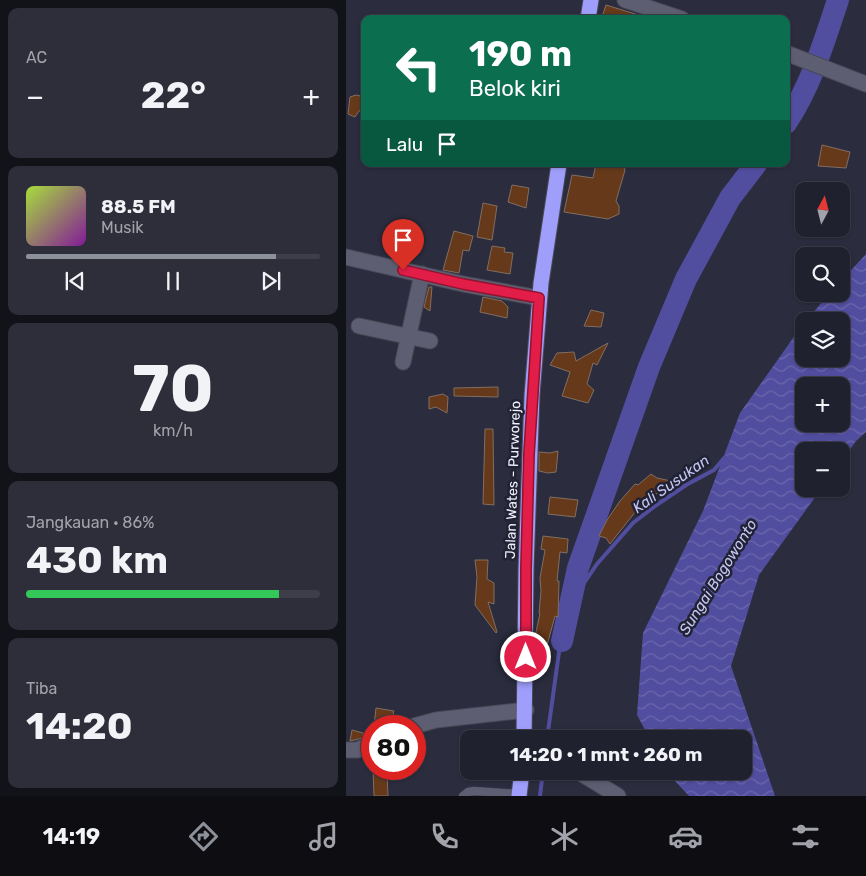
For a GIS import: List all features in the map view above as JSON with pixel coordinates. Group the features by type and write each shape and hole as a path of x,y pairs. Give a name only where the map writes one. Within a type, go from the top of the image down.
{"highway":[{"path":"589,15 591,0"},
{"name":"Jalan Wates - Purworejo","path":"525,730 529,454 539,298 559,167"},
{"path":"519,795 521,780"}],"street":[{"path":"625,0 670,15"},
{"path":"790,54 866,84"},
{"path":"346,257 539,298"},
{"path":"403,362 422,274"},
{"path":"358,326 430,341"},
{"path":"426,723 526,710"},
{"path":"346,750 361,748"},
{"path":"592,780 618,796"}],"lane":[{"path":"463,796 468,792 474,791 519,795"}],"water":[{"name":"Sungai Bogowonto","path":"866,254 866,432 850,449 850,442 795,442 795,497 815,497 759,575 731,666 775,796 689,796 674,780 752,780 752,730 645,730 637,715 643,633 703,511 740,413 795,335 795,367 850,367 850,312 814,312 822,302 850,302 850,271"}],"building":[{"path":"606,5 638,15 603,15"},
{"path":"356,95 361,96 361,110 355,117 348,114 350,97"},
{"path":"822,145 850,152 846,168 818,166"},
{"path":"595,167 624,167 625,170 616,201 619,206 619,214 608,219 564,212 572,175 593,178"},
{"path":"512,185 529,188 526,208 508,202"},
{"path":"483,203 497,206 492,240 477,237"},
{"path":"454,231 473,236 469,251 463,250 459,273 443,270"},
{"path":"492,246 505,248 504,252 513,253 510,274 487,270"},
{"path":"429,287 432,287 430,311 424,307"},
{"path":"483,297 502,301 508,307 507,318 480,312"},
{"path":"591,310 604,313 601,327 584,326"},
{"path":"608,343 597,365 593,363 587,384 594,390 588,403 562,396 570,372 550,365 557,353 574,352 576,361"},
{"path":"498,387 498,397 454,396 454,388"},
{"path":"443,394 448,397 447,413 436,407 429,409 429,397"},
{"path":"485,429 493,429 494,505 483,504"},
{"path":"558,451 556,472 539,471 539,452 550,453"},
{"path":"651,474 657,478 676,482 643,502 610,544 606,538 599,536 607,520 635,484 638,485"},
{"path":"550,497 578,500 575,517 548,514"},
{"path":"543,536 568,539 567,553 560,552 557,581 559,581 558,617 555,616 543,660 541,660 540,639 535,637 540,613 540,578 545,550 541,549"},
{"path":"475,560 488,560 487,579 494,583 494,604 488,602 496,633 475,605 477,577"},
{"path":"376,708 394,711 393,715 375,715"},
{"path":"352,730 361,732 361,738 350,741"},
{"path":"373,780 387,780 388,796 374,796"}],"waterway":[{"path":"790,117 810,79 838,0"},
{"path":"562,641 578,568 649,367 686,279 730,198 754,167"},
{"name":"Kali Susukan","path":"548,730 560,645 580,589 597,564 633,523 686,485 714,470 725,457"},
{"name":"Kali Susukan","path":"540,796 542,780"}],"route":[{"path":"403,270 463,284 539,298 529,454 526,657"}]}
